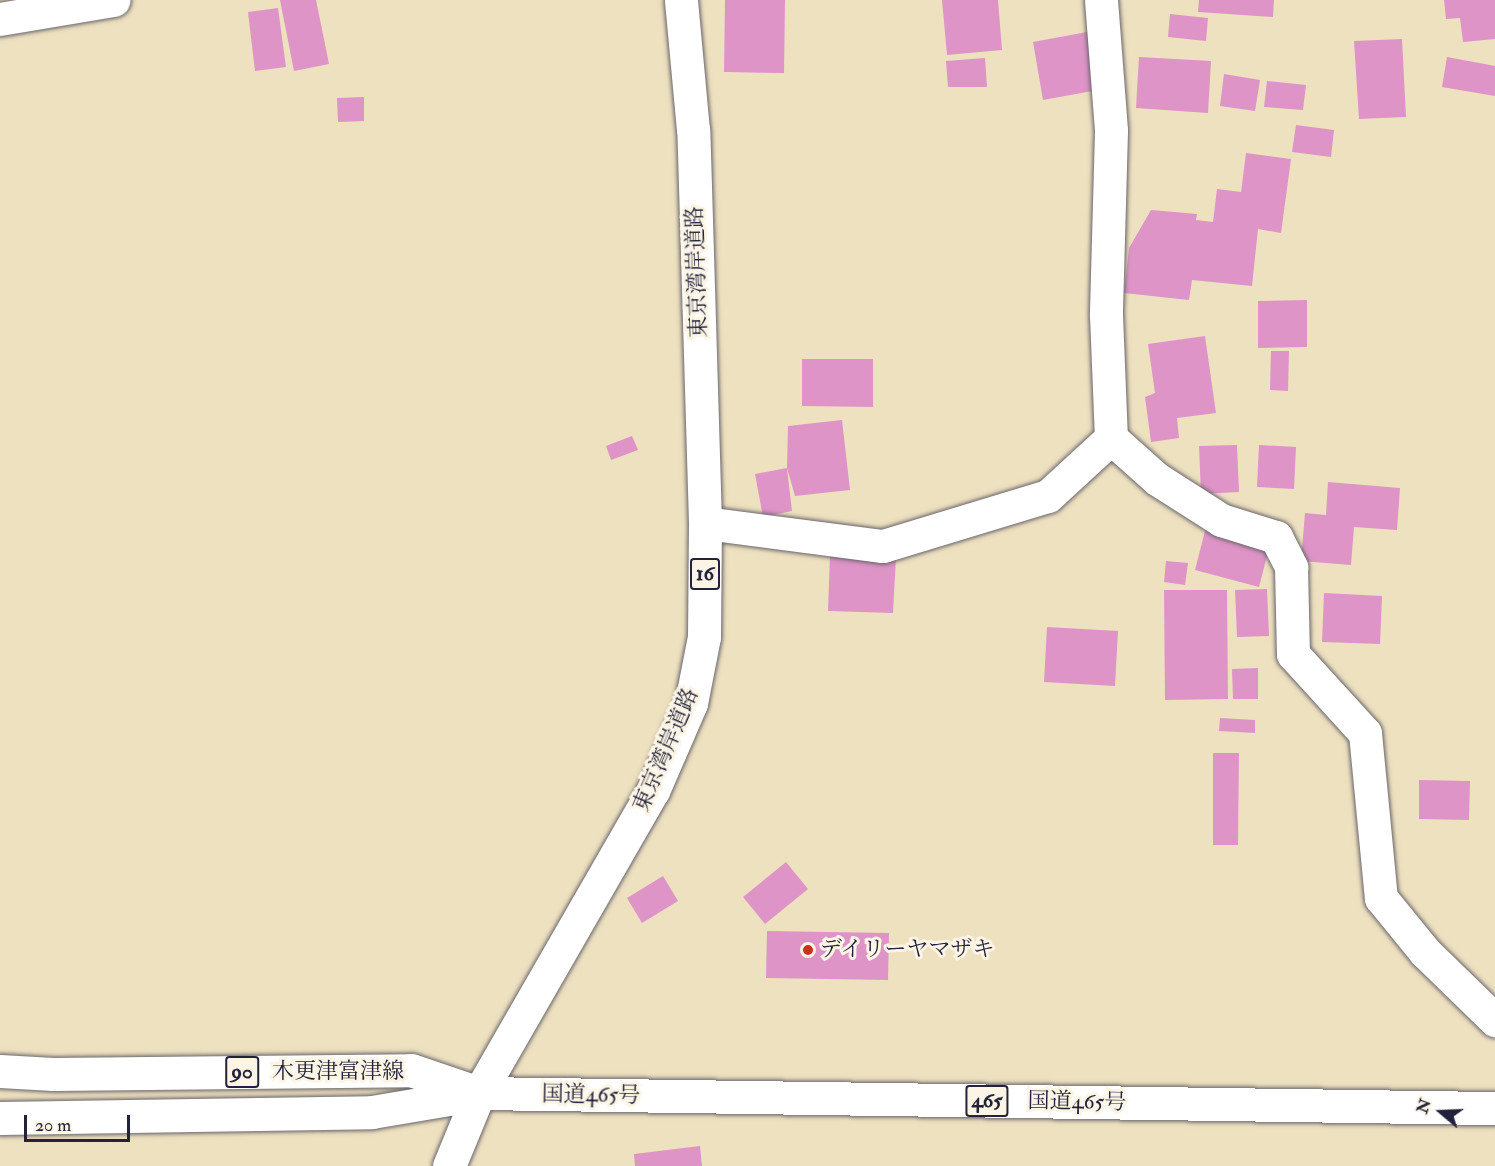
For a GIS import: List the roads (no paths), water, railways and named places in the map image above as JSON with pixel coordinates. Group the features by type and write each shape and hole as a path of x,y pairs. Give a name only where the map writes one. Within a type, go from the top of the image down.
{"main road":[{"path":"0,19 113,0"},
{"name":"東京湾岸道路","path":"449,1166 480,1094 654,791 691,703 704,637 705,523 693,130 681,0"},
{"path":"1101,0 1111,130 1106,315 1111,438 1156,479 1221,520 1276,537 1291,567 1293,654 1365,733 1381,898 1425,952 1495,1020"},
{"path":"705,523 884,546 1048,496 1111,438"},
{"name":"木更津富津線","path":"0,1071 53,1074 411,1070 480,1094"},
{"name":"木更津富津線","path":"0,1118 372,1112 480,1094"},
{"name":"国道465号","path":"480,1094 1495,1108"}],"place":[{"name":"デイリーヤマザキ","path":"808,950"}]}
